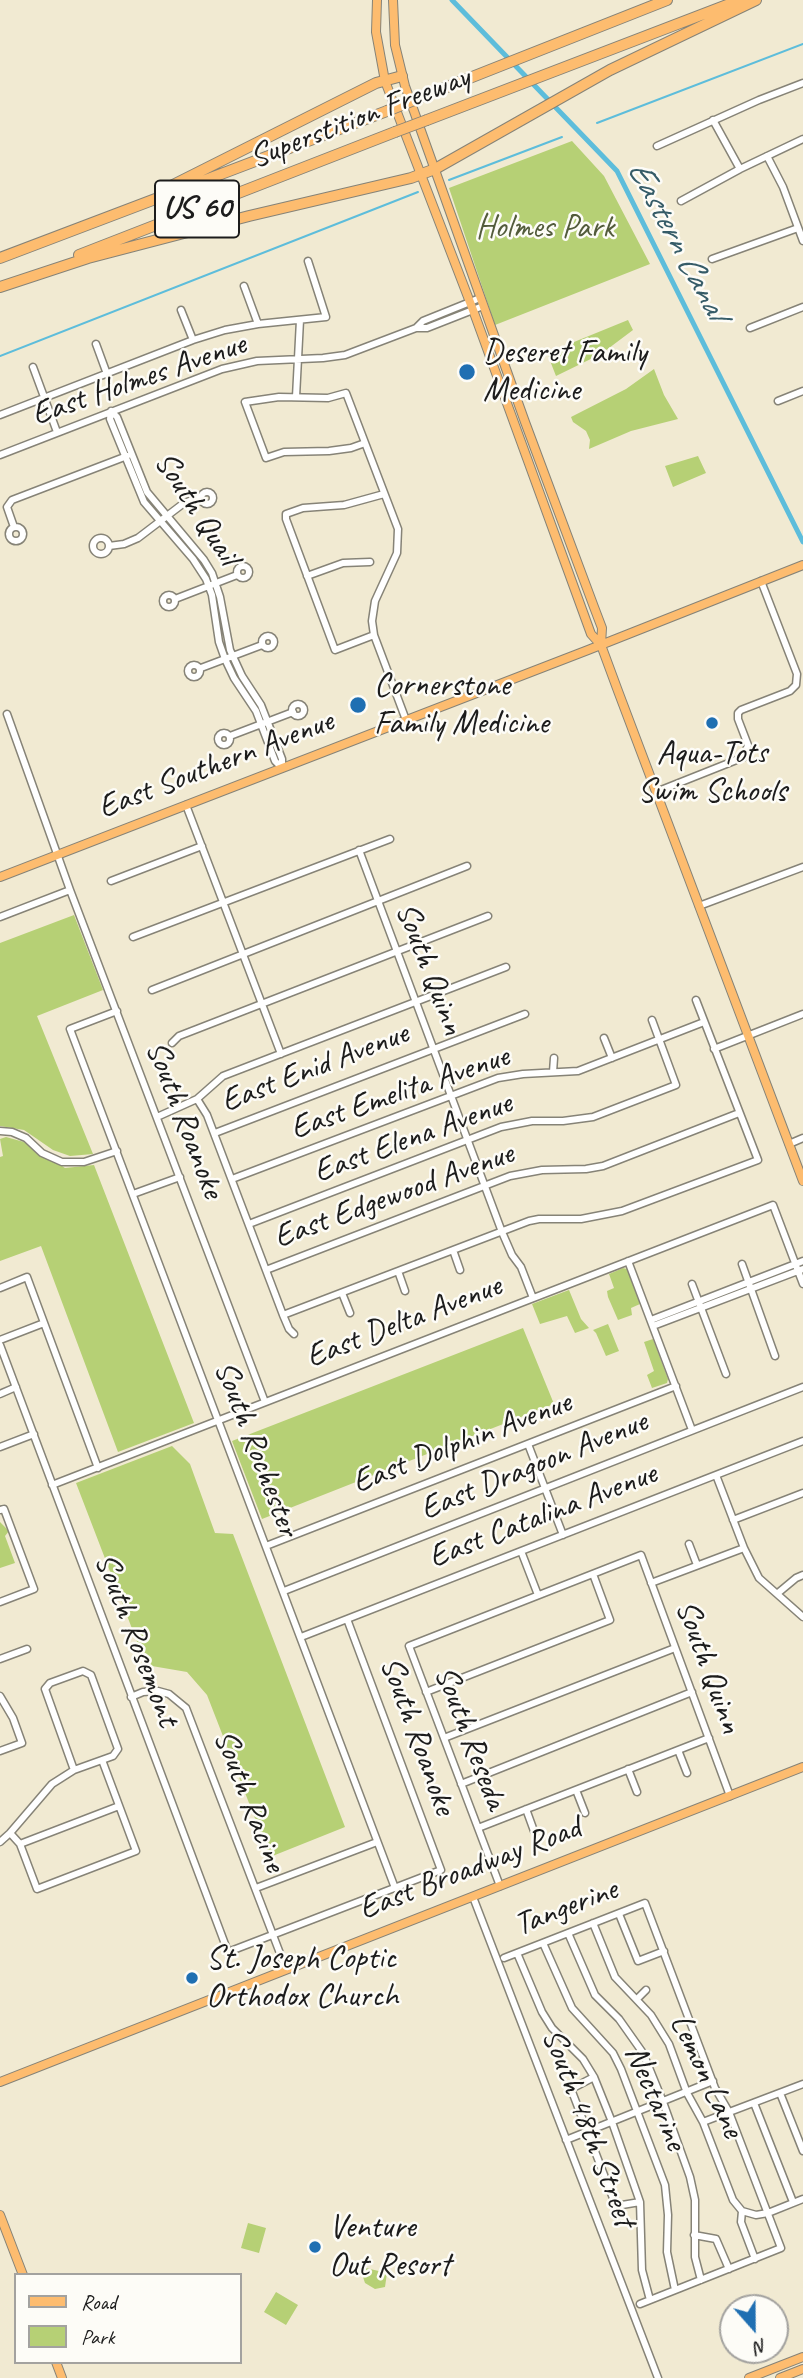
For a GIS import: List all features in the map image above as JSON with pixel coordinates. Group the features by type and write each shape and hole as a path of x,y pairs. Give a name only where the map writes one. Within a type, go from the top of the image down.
{"highway":[{"name":"Superstition Freeway","path":"0,258 387,111 667,0"},
{"name":"Superstition Freeway","path":"0,286 740,0"},
{"path":"0,286 88,258 420,175 666,42 757,0"},
{"path":"102,218 385,80 402,76"}],"main road":[{"path":"377,0 376,32 385,80 472,306 592,634 601,645 803,1181"},
{"path":"393,0 393,34 402,76 601,628 601,645"},
{"path":"533,475 542,485 554,516 562,521"},
{"path":"553,530 559,534 572,562 579,568"},
{"name":"East Southern Avenue","path":"0,877 803,565"},
{"name":"East Broadway Road","path":"0,2082 803,1767"},
{"path":"0,2215 22,2273"},
{"path":"749,2378 768,2375 803,2357"},
{"path":"780,2378 803,2369"}],"street":[{"path":"657,146 803,83"},
{"path":"713,120 740,169"},
{"path":"681,201 803,139"},
{"path":"767,156 783,187 803,241"},
{"path":"712,259 798,228"},
{"path":"0,415 193,340 258,324 327,317 308,261"},
{"path":"244,286 258,324"},
{"name":"East Holmes Avenue","path":"0,456 230,367 274,360 345,355 416,328 423,321 482,302"},
{"path":"750,328 803,307"},
{"path":"181,310 193,340"},
{"path":"296,397 300,320"},
{"path":"96,344 107,374"},
{"path":"33,368 57,432"},
{"path":"778,401 803,391"},
{"path":"365,443 330,451 284,452 266,458 245,402 267,398 328,398 346,393 398,528 397,553 372,611 374,635 407,720"},
{"name":"South Quail","path":"111,411 110,419 119,431 139,495 212,584"},
{"path":"14,527 6,508 12,500 128,455"},
{"name":"South Quail","path":"128,455 147,492 204,559 229,658 259,701 272,741 282,758 282,768"},
{"path":"374,635 335,650 286,514 303,508 344,505 384,494"},
{"path":"109,546 131,542 149,532 184,503 200,497"},
{"path":"307,576 343,563 370,562"},
{"path":"174,599 237,575"},
{"path":"656,792 744,757 748,745 738,713 741,709 790,691 796,685 796,672 761,581"},
{"path":"201,668 262,645"},
{"path":"230,736 293,712"},
{"path":"7,714 58,855"},
{"path":"186,805 281,1054"},
{"path":"133,937 390,839"},
{"path":"111,881 202,846"},
{"name":"South Quinn","path":"359,850 509,1250 521,1267 533,1298"},
{"name":"South Roanoke","path":"58,855 265,1402"},
{"path":"152,990 467,866"},
{"path":"699,906 803,867"},
{"path":"0,917 71,890"},
{"path":"172,1043 178,1036 488,916"},
{"path":"157,1117 197,1099 223,1076 506,967"},
{"path":"283,1315 502,1231 539,1219 581,1219 621,1211 758,1160 696,1000"},
{"name":"South Rochester","path":"117,1012 70,1029 395,1888"},
{"name":"East Enid Avenue","path":"215,1133 525,1014"},
{"path":"715,1049 803,1014"},
{"path":"653,1020 659,1039"},
{"name":"East Emelita Avenue","path":"232,1179 450,1094 510,1075 578,1071 705,1022"},
{"path":"604,1038 612,1058"},
{"name":"East Elena Avenue","path":"249,1224 516,1123 578,1121 676,1085 659,1039"},
{"path":"553,1072 554,1058"},
{"path":"197,1099 215,1133 283,1315 294,1334"},
{"name":"East Edgewood Avenue","path":"266,1270 484,1185 528,1171 603,1166 739,1113"},
{"path":"0,1131 12,1132 26,1138 42,1153 62,1162 84,1163 117,1152"},
{"path":"789,1144 803,1139"},
{"path":"133,1194 180,1177"},
{"name":"East Delta Avenue","path":"52,1485 773,1205 800,1266"},
{"path":"453,1250 460,1270"},
{"path":"628,1261 692,1430"},
{"path":"742,1264 775,1356"},
{"path":"652,1323 800,1266 803,1284"},
{"path":"398,1271 405,1291"},
{"path":"0,1288 27,1277 98,1468"},
{"path":"692,1284 726,1374"},
{"path":"342,1293 350,1313"},
{"path":"0,1343 44,1324"},
{"name":"South Rosemont","path":"0,1343 228,1952 273,1934"},
{"name":"East Dolphin Avenue","path":"267,1546 676,1386"},
{"path":"0,1394 16,1387"},
{"name":"East Dragoon Avenue","path":"284,1591 803,1387"},
{"path":"0,1447 34,1434"},
{"name":"East Catalina Avenue","path":"301,1637 803,1441"},
{"path":"528,1444 562,1535"},
{"path":"716,1475 744,1548 759,1578 803,1617"},
{"path":"733,1520 803,1493"},
{"path":"0,1602 34,1589 2,1509"},
{"path":"689,1544 697,1565"},
{"path":"651,1583 744,1548"},
{"path":"426,1692 610,1620 593,1574 538,1595 521,1551"},
{"name":"South Quinn","path":"593,1574 640,1555 730,1796"},
{"path":"778,1593 796,1577 803,1575"},
{"name":"South Reseda","path":"500,1886 409,1646 538,1595"},
{"name":"South Roanoke","path":"347,1619 441,1870 395,1888"},
{"path":"0,1659 27,1648"},
{"path":"444,1738 675,1648"},
{"path":"0,1842 52,1784 74,1770 113,1756 118,1749 91,1675 83,1671 50,1683 45,1693 74,1770"},
{"name":"South Racine","path":"131,1697 144,1692 169,1694 186,1708 286,1969"},
{"path":"461,1784 692,1692"},
{"path":"0,1696 13,1718 22,1743 0,1751"},
{"path":"478,1828 709,1738"},
{"path":"678,1750 687,1773"},
{"path":"10,1833 20,1844 37,1889 136,1851 102,1760"},
{"path":"628,1769 637,1792"},
{"path":"576,1790 585,1813"},
{"path":"20,1844 119,1806"},
{"path":"526,1809 534,1831"},
{"path":"256,1888 377,1842"},
{"path":"273,1934 395,1888"},
{"name":"South 48th Street","path":"473,1897 658,2378"},
{"name":"Tangerine","path":"504,1958 645,1903 664,1951"},
{"path":"618,1913 638,1961 664,1951 781,2248 640,2304"},
{"name":"Lemon Lane","path":"593,1923 615,1977 661,2029 687,2093 703,2122 733,2200 742,2210 741,2222 755,2259"},
{"path":"568,1933 595,1995 619,2018 643,2053 663,2102 690,2177 695,2200 695,2257 701,2280"},
{"name":"Nectarine","path":"543,1943 572,2007 613,2053 621,2069 665,2185 668,2264 676,2290"},
{"path":"517,1953 542,2012 552,2028 583,2059 594,2077 612,2122 640,2202 642,2270 650,2300"},
{"path":"637,1999 646,1990"},
{"path":"564,2056 570,2048"},
{"path":"594,2077 571,2089 616,2206 640,2202"},
{"path":"566,2140 713,2081"},
{"path":"703,2122 803,2084"},
{"path":"780,2093 803,2151"},
{"path":"754,2103 793,2202"},
{"path":"742,2210 755,2215 768,2213 803,2199"},
{"path":"694,2235 716,2239 722,2246 729,2269"},
{"path":"630,2237 640,2238"}],"green space":[{"name":"Holmes Park","path":"572,141 604,176 650,264 495,325 449,188"},
{"path":"628,320 633,330 601,354 556,376 547,353"},
{"path":"654,369 664,395 678,419 631,431 589,449 590,440 586,431 573,422 571,417 626,389"},
{"path":"698,456 706,473 673,487 665,466"},
{"path":"74,915 103,990 37,1016 93,1154 70,1156 53,1150 24,1130 0,1126 0,943"},
{"path":"6,1137 24,1142 65,1168 94,1165 194,1423 118,1452 41,1246 0,1261 0,1157 3,1156 0,1139"},
{"path":"627,1269 640,1304 631,1308 632,1315 618,1320 607,1291 614,1288 609,1274"},
{"path":"569,1290 581,1319 589,1328 575,1333 567,1316 540,1324 532,1304"},
{"path":"608,1324 619,1351 606,1356 593,1330"},
{"path":"523,1328 554,1404 262,1519 232,1441"},
{"path":"653,1339 668,1379 667,1383 652,1388 647,1375 654,1371 644,1342"},
{"path":"172,1446 190,1464 215,1533 233,1534 345,1827 270,1857 207,1695 187,1672 146,1665 76,1483"},
{"path":"0,1522 9,1531 5,1536 15,1563 0,1568"},
{"path":"248,2223 266,2228 259,2253 241,2248"},
{"path":"366,2268 387,2273 385,2287 375,2289 365,2283 363,2277"},
{"path":"276,2292 298,2305 286,2325 264,2312"}],"waterway":[{"name":"Eastern Canal","path":"452,0 617,171 803,542"},
{"path":"597,123 803,44"},
{"path":"449,180 562,137"},
{"path":"0,356 418,192"}],"place":[{"name":"Deseret Family Medicine","path":"467,372"},
{"name":"Cornerstone Family Medicine","path":"358,705"},
{"name":"Aqua-Tots Swim Schools","path":"712,723"},
{"name":"St. Joseph Coptic Orthodox Church","path":"192,1978"},
{"name":"Venture Out Resort","path":"315,2247"}]}
